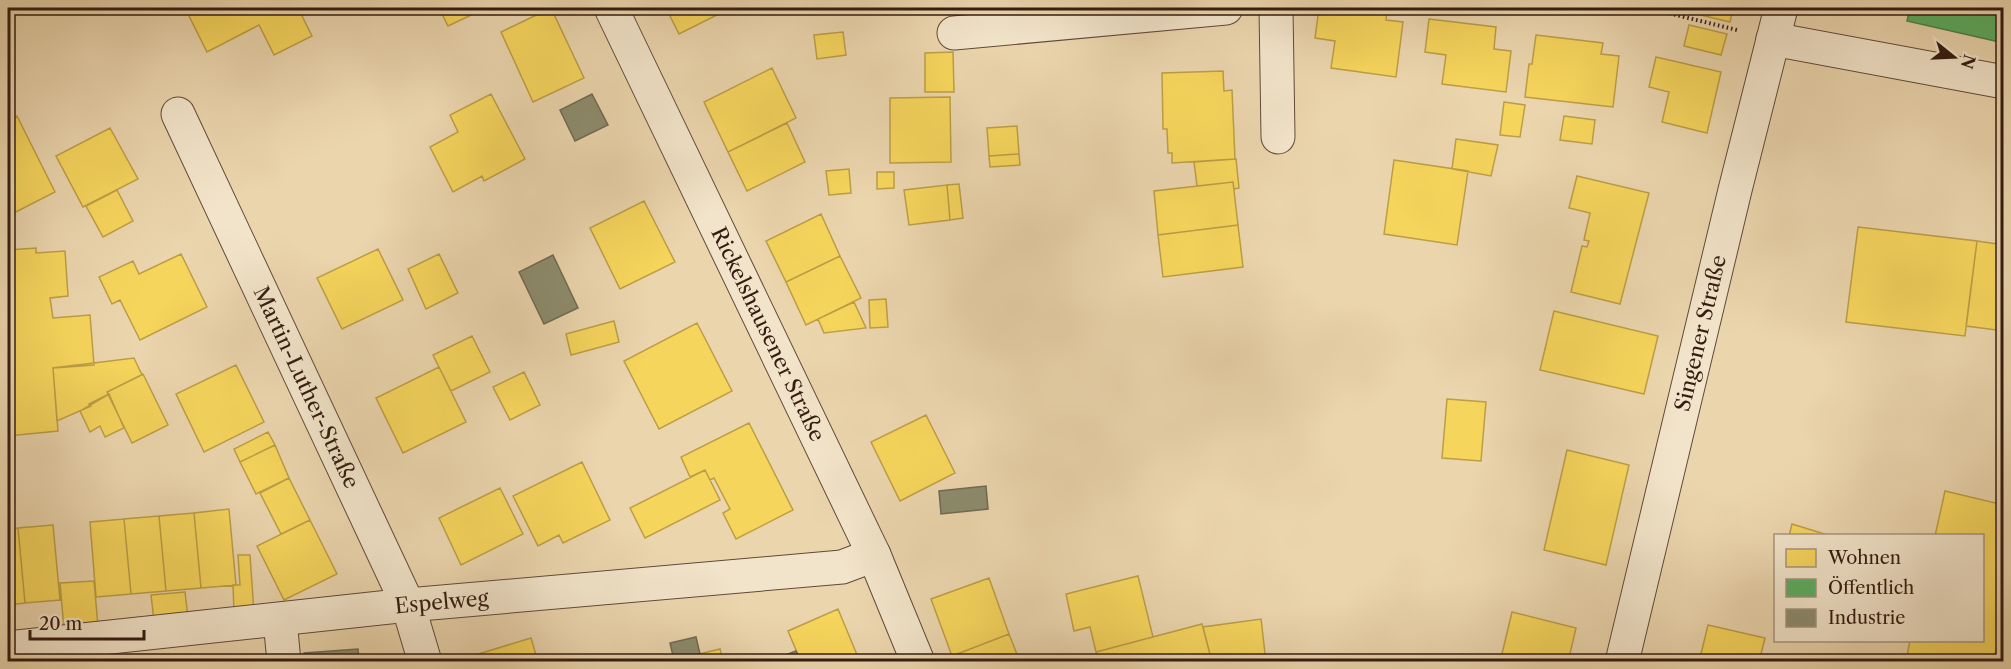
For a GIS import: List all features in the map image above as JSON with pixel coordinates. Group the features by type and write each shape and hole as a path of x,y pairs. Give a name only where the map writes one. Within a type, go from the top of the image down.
{"street":[{"name":"Rickelshausener Straße","path":"611,8 874,555 918,662"},
{"path":"954,33 1226,8"},
{"path":"1276,8 1278,137"},
{"name":"Singener Straße","path":"1622,662 1735,189 1781,8"},
{"path":"1773,39 2004,82"},
{"name":"Martin-Luther-Straße","path":"178,114 408,605 425,662"},
{"name":"Espelweg","path":"8,648 103,650 280,620 408,605 842,567 874,555"},
{"path":"280,620 284,662"}],"path":[{"path":"1648,8 1773,39"}],"building: Wohnen":[{"path":"185,8 257,8 259,12 269,8 298,8 312,36 274,55 259,25 207,52"},
{"path":"439,8 486,8 448,26"},
{"path":"551,8 584,78 533,102 501,32"},
{"path":"666,8 723,8 725,11 679,34"},
{"path":"969,8 1004,8 1005,19 970,22"},
{"path":"1319,8 1352,8 1387,12 1386,20 1403,22 1396,77 1331,68 1335,41 1315,38"},
{"path":"1693,8 1733,8 1730,22 1692,13"},
{"path":"1429,19 1496,27 1494,49 1511,51 1506,92 1442,84 1446,55 1425,52"},
{"path":"1689,25 1727,34 1721,55 1684,46"},
{"path":"843,32 846,55 817,59 814,35"},
{"path":"1536,35 1603,43 1601,54 1619,56 1613,107 1525,97 1529,64 1532,64"},
{"path":"953,52 954,92 925,92 925,53"},
{"path":"1656,57 1721,72 1707,133 1662,122 1669,92 1649,87"},
{"path":"772,68 796,118 728,152 704,102"},
{"path":"1223,71 1224,91 1232,90 1235,159 1172,163 1172,153 1168,153 1167,129 1163,129 1162,73"},
{"path":"491,94 525,159 484,181 482,176 453,192 430,147 458,132 450,115"},
{"path":"950,97 951,162 890,163 890,98"},
{"path":"1504,102 1525,105 1520,137 1500,135"},
{"path":"17,116 55,192 8,216 8,121"},
{"path":"1564,116 1595,120 1592,144 1560,140"},
{"path":"787,123 805,162 747,191 728,152"},
{"path":"1017,126 1019,154 989,156 987,128"},
{"path":"110,128 138,179 83,207 56,156"},
{"path":"1456,139 1498,145 1491,176 1452,169"},
{"path":"1019,154 1020,165 990,167 989,156"},
{"path":"1236,159 1239,188 1234,189 1233,182 1197,186 1194,162"},
{"path":"1394,160 1468,171 1457,245 1384,234"},
{"path":"849,169 851,193 829,195 826,171"},
{"path":"877,172 894,172 894,188 877,189"},
{"path":"1577,176 1649,193 1620,304 1571,292 1582,246 1587,247 1589,241 1584,240 1590,213 1569,208"},
{"path":"1233,182 1238,225 1158,235 1154,191"},
{"path":"959,184 963,218 950,220 947,185"},
{"path":"947,185 950,220 909,225 904,190"},
{"path":"117,190 133,221 103,237 86,206"},
{"path":"644,201 675,262 620,289 590,228"},
{"path":"821,214 840,256 786,282 766,241"},
{"path":"1238,225 1243,267 1163,277 1158,235"},
{"path":"1858,227 1977,241 1965,336 1846,322"},
{"path":"1977,241 2004,245 2004,331 1966,326"},
{"path":"36,248 36,253 65,251 68,296 50,298 53,318 90,315 94,365 53,368 58,431 8,436 8,250"},
{"path":"378,249 403,300 342,329 317,278"},
{"path":"181,254 207,307 140,340 120,300 112,304 99,277 133,261 139,274"},
{"path":"439,254 458,293 426,309 408,269"},
{"path":"840,256 861,298 806,325 786,282"},
{"path":"886,299 888,327 870,328 869,300"},
{"path":"854,302 866,328 824,333 818,319"},
{"path":"1554,311 1658,336 1644,394 1540,370"},
{"path":"614,321 619,342 571,355 566,334"},
{"path":"697,323 732,391 659,429 624,361"},
{"path":"472,336 490,372 451,391 433,355"},
{"path":"134,358 142,375 107,392 109,394 89,404 91,406 57,421 53,368"},
{"path":"236,365 264,422 204,452 176,394"},
{"path":"439,367 466,422 403,453 376,398"},
{"path":"524,372 540,405 510,420 493,387"},
{"path":"143,374 168,425 132,443 107,392"},
{"path":"109,394 124,428 105,437 100,426 90,432 80,411"},
{"path":"1447,399 1486,402 1481,461 1442,458"},
{"path":"926,415 955,473 900,501 871,442"},
{"path":"749,423 793,510 736,539 723,513 730,509 714,478 710,480 705,470 690,477 681,457"},
{"path":"268,432 275,445 240,462 234,449"},
{"path":"275,445 289,478 256,494 240,462"},
{"path":"1567,450 1629,465 1606,565 1544,550"},
{"path":"582,462 610,520 563,543 559,535 538,546 513,496"},
{"path":"705,470 720,500 645,538 630,508"},
{"path":"289,478 310,520 281,534 260,493"},
{"path":"500,488 523,534 461,565 439,518"},
{"path":"1945,491 2004,505 2004,618 1993,662 1906,662 1910,642 1984,642 1984,534 1935,534"},
{"path":"229,509 236,585 201,588 194,513"},
{"path":"194,513 201,588 166,591 159,516"},
{"path":"159,516 166,591 131,594 124,519"},
{"path":"124,519 131,594 96,597 90,522"},
{"path":"310,520 337,574 284,600 257,546"},
{"path":"1792,524 1824,534 1790,534"},
{"path":"53,525 60,600 25,603 18,528"},
{"path":"18,528 25,603 8,605 8,529"},
{"path":"238,555 250,555 254,613 234,613 233,585 240,585"},
{"path":"1138,576 1153,637 1096,652 1090,627 1074,631 1066,594"},
{"path":"989,578 1009,634 952,656 931,599"},
{"path":"94,581 98,626 64,629 60,583"},
{"path":"185,592 188,618 154,621 151,595"},
{"path":"838,609 860,662 801,662 788,631"},
{"path":"1512,612 1576,628 1568,662 1500,662"},
{"path":"1261,619 1266,662 1212,662 1203,627"},
{"path":"1202,624 1212,662 1099,662 1096,652"},
{"path":"1708,625 1765,638 1759,662 1699,662"},
{"path":"1009,634 1020,662 954,662 952,656"},
{"path":"531,638 538,662 474,662 472,656"},
{"path":"720,649 723,662 674,662 674,660"},
{"path":"1826,654 1856,662 1824,662"}],"building: Öffentlich":[{"path":"1910,8 2004,8 2004,43 1907,21"}],"building: Industrie":[{"path":"592,94 608,125 575,141 560,110"},
{"path":"553,255 578,308 544,324 519,272"},
{"path":"986,486 988,509 941,514 939,491"},
{"path":"696,637 700,654 674,660 670,643"},
{"path":"358,649 359,662 305,662 304,653"},
{"path":"796,651 801,662 785,662 783,656"}]}
